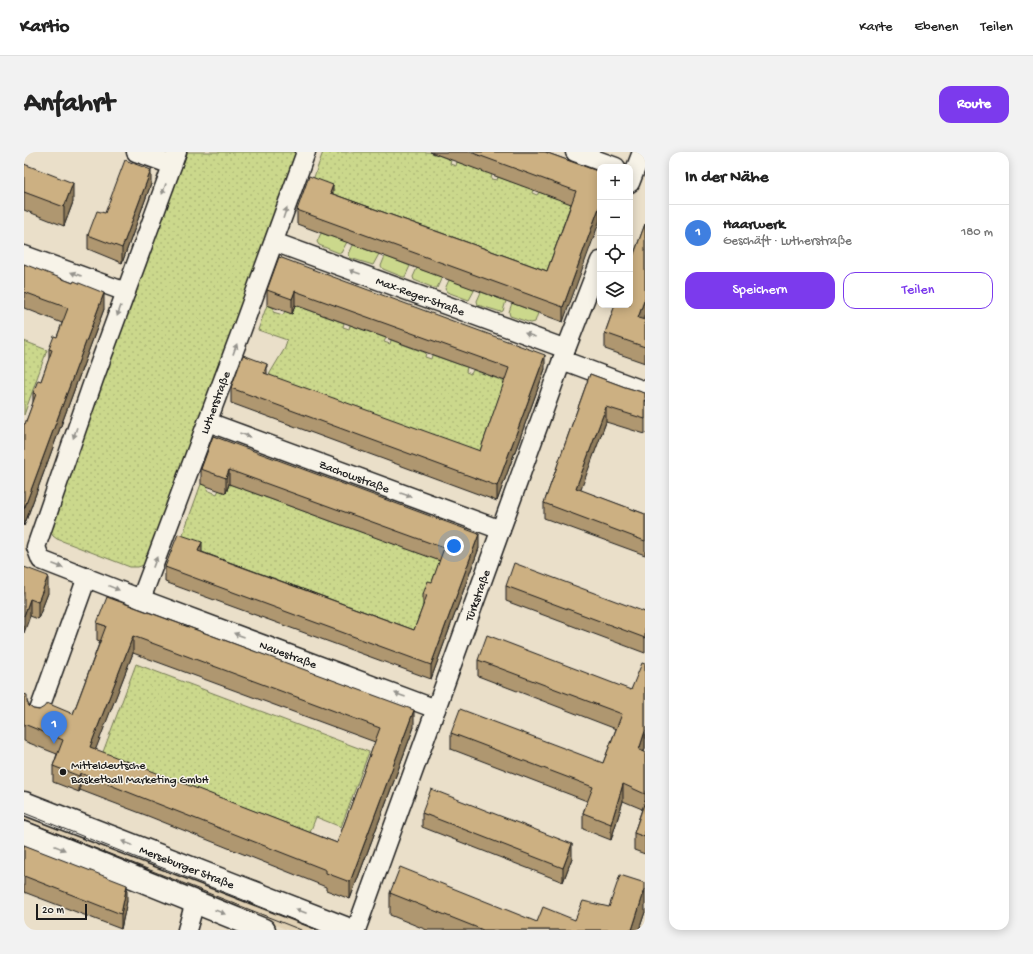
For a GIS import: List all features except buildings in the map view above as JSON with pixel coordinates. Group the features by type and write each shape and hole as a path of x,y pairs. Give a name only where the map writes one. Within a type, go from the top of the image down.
{"main road":[{"name":"Merseburger Straße","path":"24,803 350,930"},
{"path":"24,833 264,930"}],"street":[{"path":"136,152 175,159 92,386 36,547 41,560 141,598"},
{"name":"Lutherstraße","path":"141,598 208,422 306,152"},
{"path":"575,152 608,164"},
{"path":"633,172 642,152"},
{"name":"Max-Reger-Straße","path":"274,242 564,354 645,391"},
{"path":"24,255 126,292"},
{"name":"Türkstraße","path":"356,930 564,354 597,269"},
{"name":"Zachowstraße","path":"208,422 501,530"},
{"path":"37,716 87,577"},
{"name":"Nauestraße","path":"141,598 436,709"},
{"path":"186,930 195,902"}],"shaded area":[{"path":"24,809 330,930 288,930 24,825"}],"green space":[{"path":"182,152 299,152 144,565 130,567 57,539 50,531"},
{"path":"323,152 430,152 451,160 450,164 456,166 457,162 492,174 491,179 497,180 498,177 533,189 532,193 537,195 539,192 576,205 547,286 309,191"},
{"path":"321,233 347,242 341,253 319,245 317,242"},
{"path":"353,245 379,254 373,265 350,258 349,254"},
{"path":"385,256 410,266 405,277 383,269 381,266"},
{"path":"417,268 442,277 437,288 414,280 413,277"},
{"path":"449,280 475,289 469,300 447,292 445,289"},
{"path":"481,292 506,301 503,311 501,312 478,305 477,301"},
{"path":"512,303 538,313 535,322 531,323 510,316 509,312"},
{"path":"267,305 274,308 273,312 283,315 285,311 292,314 295,305 344,323 343,327 349,329 350,325 386,338 384,342 390,344 391,340 426,353 425,357 431,359 432,355 467,367 466,372 471,374 473,370 509,383 480,465 267,378 285,348 287,340 258,330"},
{"path":"24,341 47,350 24,415"},
{"path":"201,484 208,486 207,490 217,494 219,490 226,493 229,484 444,562 414,644 178,548"},
{"path":"136,664 369,752 341,827 316,817 308,838 100,760"}],"tram line":[{"path":"24,813 319,930"},
{"path":"24,820 301,930"}],"place":[{"name":"Haarwerk","path":"54,744"},
{"name":"Mitteldeutsche Basketball Marketing GmbH","path":"63,772"}]}
